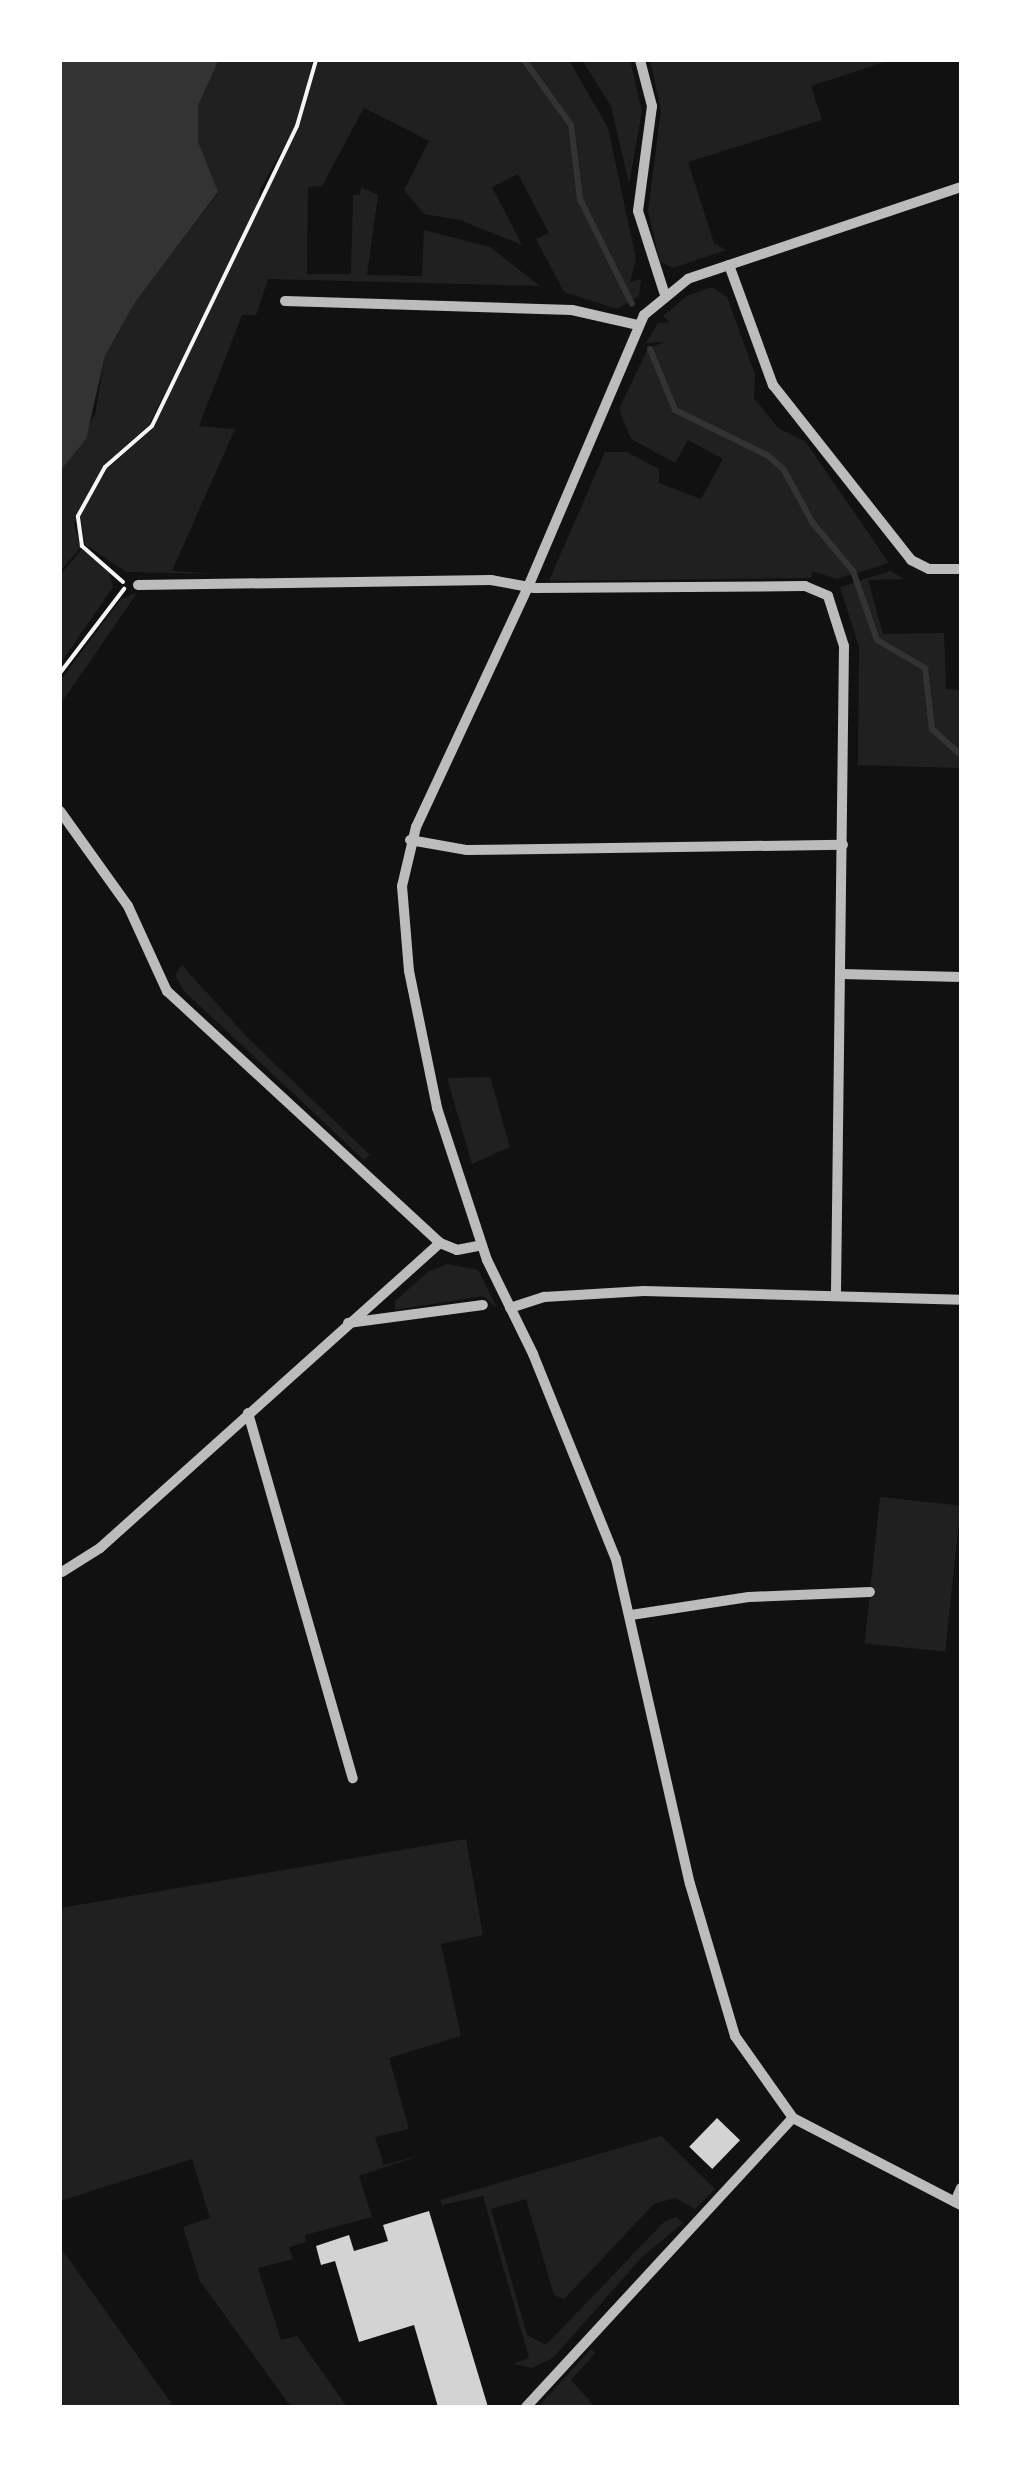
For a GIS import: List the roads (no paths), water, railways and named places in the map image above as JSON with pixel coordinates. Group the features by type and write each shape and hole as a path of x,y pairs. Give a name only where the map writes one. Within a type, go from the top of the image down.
{"street":[{"path":"640,60 652,106 638,211 664,292"},
{"path":"961,188 730,265 664,292 638,325 528,588 410,840 402,897 418,1026 482,1245 588,1483 631,1615 722,2006 758,2077 792,2118 958,2204 961,2188"},
{"path":"730,265 773,385 910,560 929,570 961,569"},
{"path":"285,301 572,310 638,325"},
{"path":"132,586 491,580 528,588 790,586 823,591 840,621 843,846 836,1294"},
{"path":"60,812 128,906 168,992 440,1243 457,1250 482,1245"},
{"path":"410,840 467,850 843,846"},
{"path":"842,974 961,977"},
{"path":"62,1572 100,1548 440,1243"},
{"path":"510,1308 544,1296 644,1291 961,1300"},
{"path":"347,1323 483,1305"},
{"path":"248,1413 353,1778"},
{"path":"631,1615 749,1597 870,1592"},
{"path":"526,2407 792,2118"}],"waterway":[{"path":"524,60 571,125 580,199 632,304"},
{"path":"650,349 675,410 767,455 784,470 812,522 853,571 877,640 925,668 932,729 961,755"}]}
